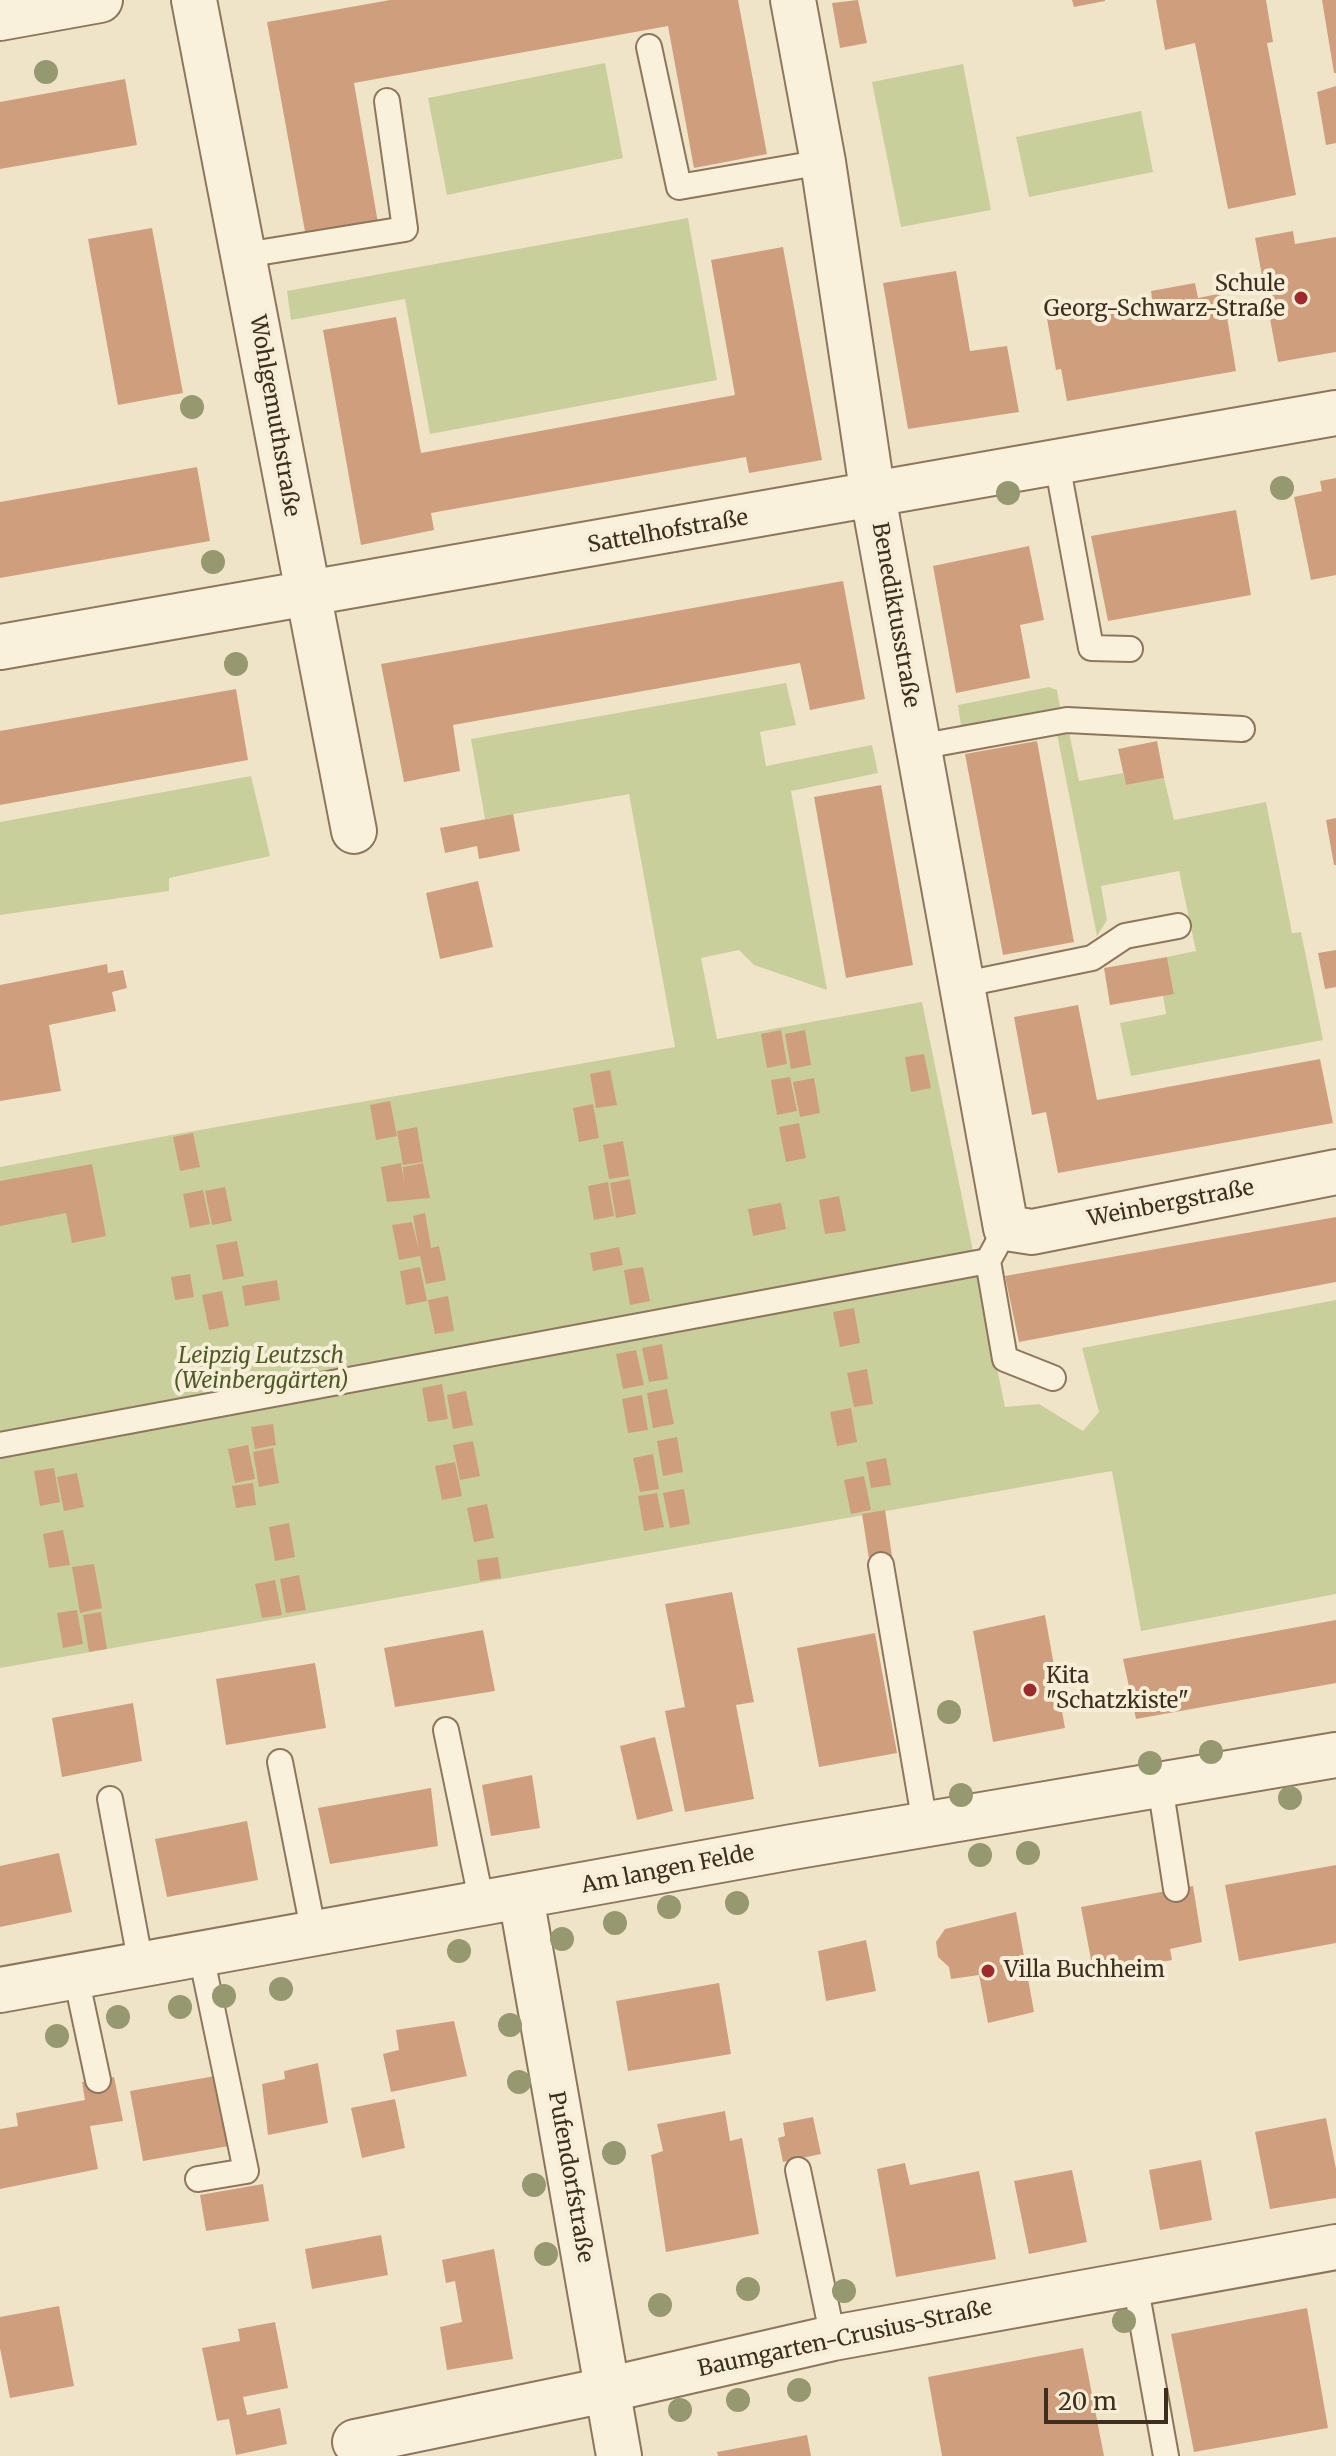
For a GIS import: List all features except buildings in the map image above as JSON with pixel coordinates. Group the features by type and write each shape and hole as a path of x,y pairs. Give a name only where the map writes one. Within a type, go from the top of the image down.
{"street":[{"path":"0,18 100,0"},
{"name":"Wohlgemuthstraße","path":"194,0 245,255 306,595 354,831"},
{"name":"Benediktusstraße","path":"793,0 823,162 873,496 960,985 997,1245"},
{"name":"Sattelhofstraße","path":"0,647 1336,413"},
{"name":"Weinbergstraße","path":"997,1245 1032,1232 1336,1172"},
{"name":"Am langen Felde","path":"0,1990 925,1824 1336,1755"},
{"name":"Pufendorfstraße","path":"502,1901 619,2456"},
{"name":"Baumgarten-Crusius-Straße","path":"355,2442 606,2390 833,2338 1336,2247"}],"lane":[{"path":"649,47 679,187 823,162"},
{"path":"245,255 405,229 387,101"},
{"path":"1057,463 1091,648 1130,649"},
{"path":"918,747 1067,720 1242,729"},
{"path":"960,985 1092,958 1125,936 1178,926"},
{"path":"0,1445 997,1245 1005,1359 1053,1378"},
{"path":"881,1565 925,1824"},
{"path":"446,1730 502,1901"},
{"path":"280,1762 314,1934"},
{"path":"1160,1785 1176,1889"},
{"path":"110,1799 141,1965"},
{"path":"198,2179 246,2171 201,1955"},
{"path":"76,1977 98,2080"},
{"path":"798,2170 833,2338"},
{"path":"1135,2283 1166,2456"}],"green space":[{"path":"605,63 623,158 447,195 428,98"},
{"path":"963,64 991,210 901,227 872,82"},
{"path":"1141,111 1153,172 1029,197 1016,137"},
{"path":"688,218 717,380 430,434 405,299 291,320 287,291"},
{"name":"Leipzig Leutzsch (Weinberggärten)","path":"786,683 796,725 760,732 766,766 872,745 878,773 791,791 827,990 754,965 739,950 701,958 717,1039 922,1002 1005,1407 1039,1404 1083,1431 1099,1412 1082,1348 1336,1300 1336,1594 1141,1631 1112,1471 0,1668 0,1167 675,1047 629,794 485,819 471,739"},
{"path":"1049,687 1057,690 1060,707 961,726 958,705"},
{"path":"1069,732 1079,781 1123,773 1126,785 1164,778 1174,820 1266,802 1292,933 1301,932 1323,1040 1131,1076 1120,1023 1166,1014 1163,996 1174,993 1167,957 1196,951 1179,871 1101,886 1107,920 1097,936 1057,734"},
{"path":"251,776 270,856 169,878 169,891 0,915 0,822"}],"place":[{"name":"Schule Georg-Schwarz-Straße","path":"1301,298"},
{"name":"Kita \"Schatzkiste\"","path":"1030,1690"},
{"name":"Villa Buchheim","path":"988,1971"}]}
